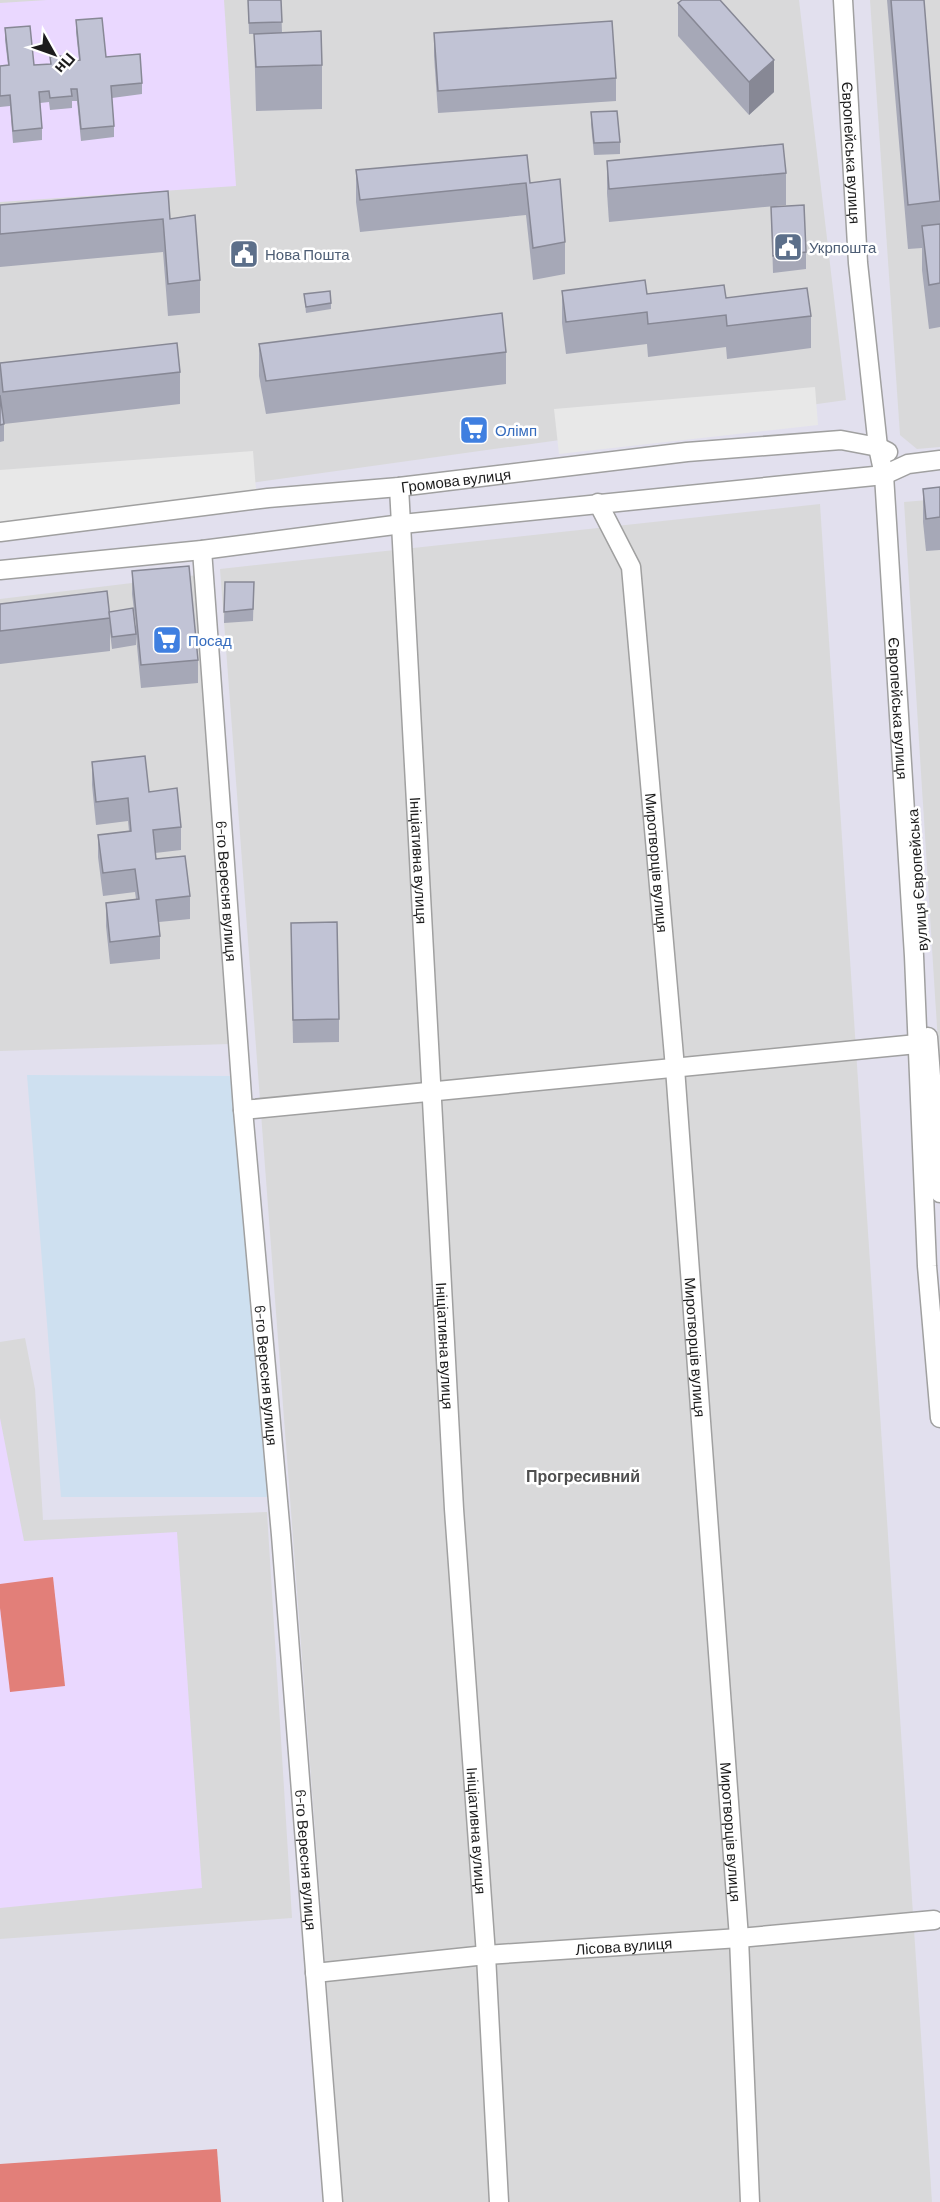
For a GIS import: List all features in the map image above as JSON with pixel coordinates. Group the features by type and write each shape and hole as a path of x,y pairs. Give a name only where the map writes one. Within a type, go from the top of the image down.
{"street":[{"name":"Європейська вулиця","path":"843,0 858,263 878,447 884,475 914,956 927,1266 940,1418"},
{"name":"Громова вулиця","path":"0,532 273,498 399,487 687,452 841,440 878,447 908,464"},
{"path":"0,570 202,550 598,502 884,475 908,464 940,460"},
{"name":"Ініціативна вулиця","path":"399,487 454,1509 486,1955 499,2202"},
{"name":"вулиця Європейська","path":"888,496 940,1193"},
{"name":"Миротворців вулиця","path":"598,502 631,567 675,1068 739,1938 750,2202"},
{"name":"6-го Вересня вулиця","path":"202,550 243,1110 280,1535 333,2202"},
{"path":"243,1110 917,1044"},
{"name":"Лісова вулиця","path":"315,1973 486,1955 739,1938 934,1920"}],"shaded area":[{"path":"0,0 799,0 846,400 0,518"},
{"path":"47,0 224,0 236,186 0,202 0,3"},
{"path":"870,0 940,0 940,447 917,449 900,435"},
{"path":"815,387 818,425 559,454 554,409"},
{"path":"253,451 256,490 0,523 0,470"},
{"path":"940,499 940,1075 904,502"},
{"path":"820,504 932,2202 343,2202 220,569"},
{"path":"198,575 230,1044 0,1051 0,599"},
{"path":"27,1075 232,1076 268,1497 61,1497"},
{"path":"25,1338 35,1389 43,1520 267,1512 292,1918 0,1939 0,1342"},
{"path":"0,1418 24,1541 177,1532 202,1888 0,1908"},
{"path":"53,1577 65,1686 10,1692 0,1608 0,1584"},
{"path":"217,2149 221,2202 0,2202 0,2164"}],"building":[{"path":"248,0 281,0 282,22 249,23"},
{"path":"682,0 720,0 774,60 749,82 678,3"},
{"path":"891,0 924,0 940,201 908,205"},
{"path":"102,18 106,57 140,54 142,83 111,86 114,126 81,129 77,89 71,89 72,96 50,98 49,91 39,92 42,128 13,131 10,95 0,96 0,66 9,65 5,28 30,26 34,65 51,64 50,57 62,56 62,62 80,60 76,20"},
{"path":"612,21 616,78 438,91 434,33"},
{"path":"321,31 322,65 256,67 254,34"},
{"path":"617,111 620,142 594,143 591,112"},
{"path":"783,144 786,173 609,189 607,161"},
{"path":"527,155 530,183 560,179 565,242 533,248 526,183 360,200 356,170"},
{"path":"168,191 170,219 195,215 200,280 168,284 163,219 0,234 0,205"},
{"name":"Укрпошта","path":"804,205 806,252 773,256 771,207"},
{"path":"940,224 940,283 929,285 922,226"},
{"path":"645,280 647,294 724,285 726,298 807,288 811,316 727,326 726,315 648,324 647,312 566,322 562,291"},
{"path":"330,291 331,303 306,307 304,294"},
{"path":"502,313 506,352 266,381 259,344"},
{"path":"177,343 180,372 3,392 0,363"},
{"path":"0,395 4,424 0,425"},
{"path":"940,487 940,517 926,519 923,489"},
{"path":"189,566 198,660 141,665 132,571"},
{"path":"225,582 254,582 253,609 224,612"},
{"path":"107,591 110,618 0,631 0,604"},
{"path":"133,608 136,634 112,637 109,612"},
{"path":"145,756 149,792 177,788 181,827 153,830 156,859 185,856 190,896 156,900 160,936 110,942 106,903 139,899 135,869 103,873 98,835 131,831 128,798 96,802 92,762"},
{"path":"337,922 339,1019 293,1020 291,923"}],"place":[{"name":"Укрпошта","path":"788,247"},
{"name":"Нова Пошта","path":"244,254"},
{"name":"Олімп","path":"474,430"},
{"name":"Посад","path":"167,640"}],"district":[{"name":"Прогресивний","path":"583,1475"}]}
